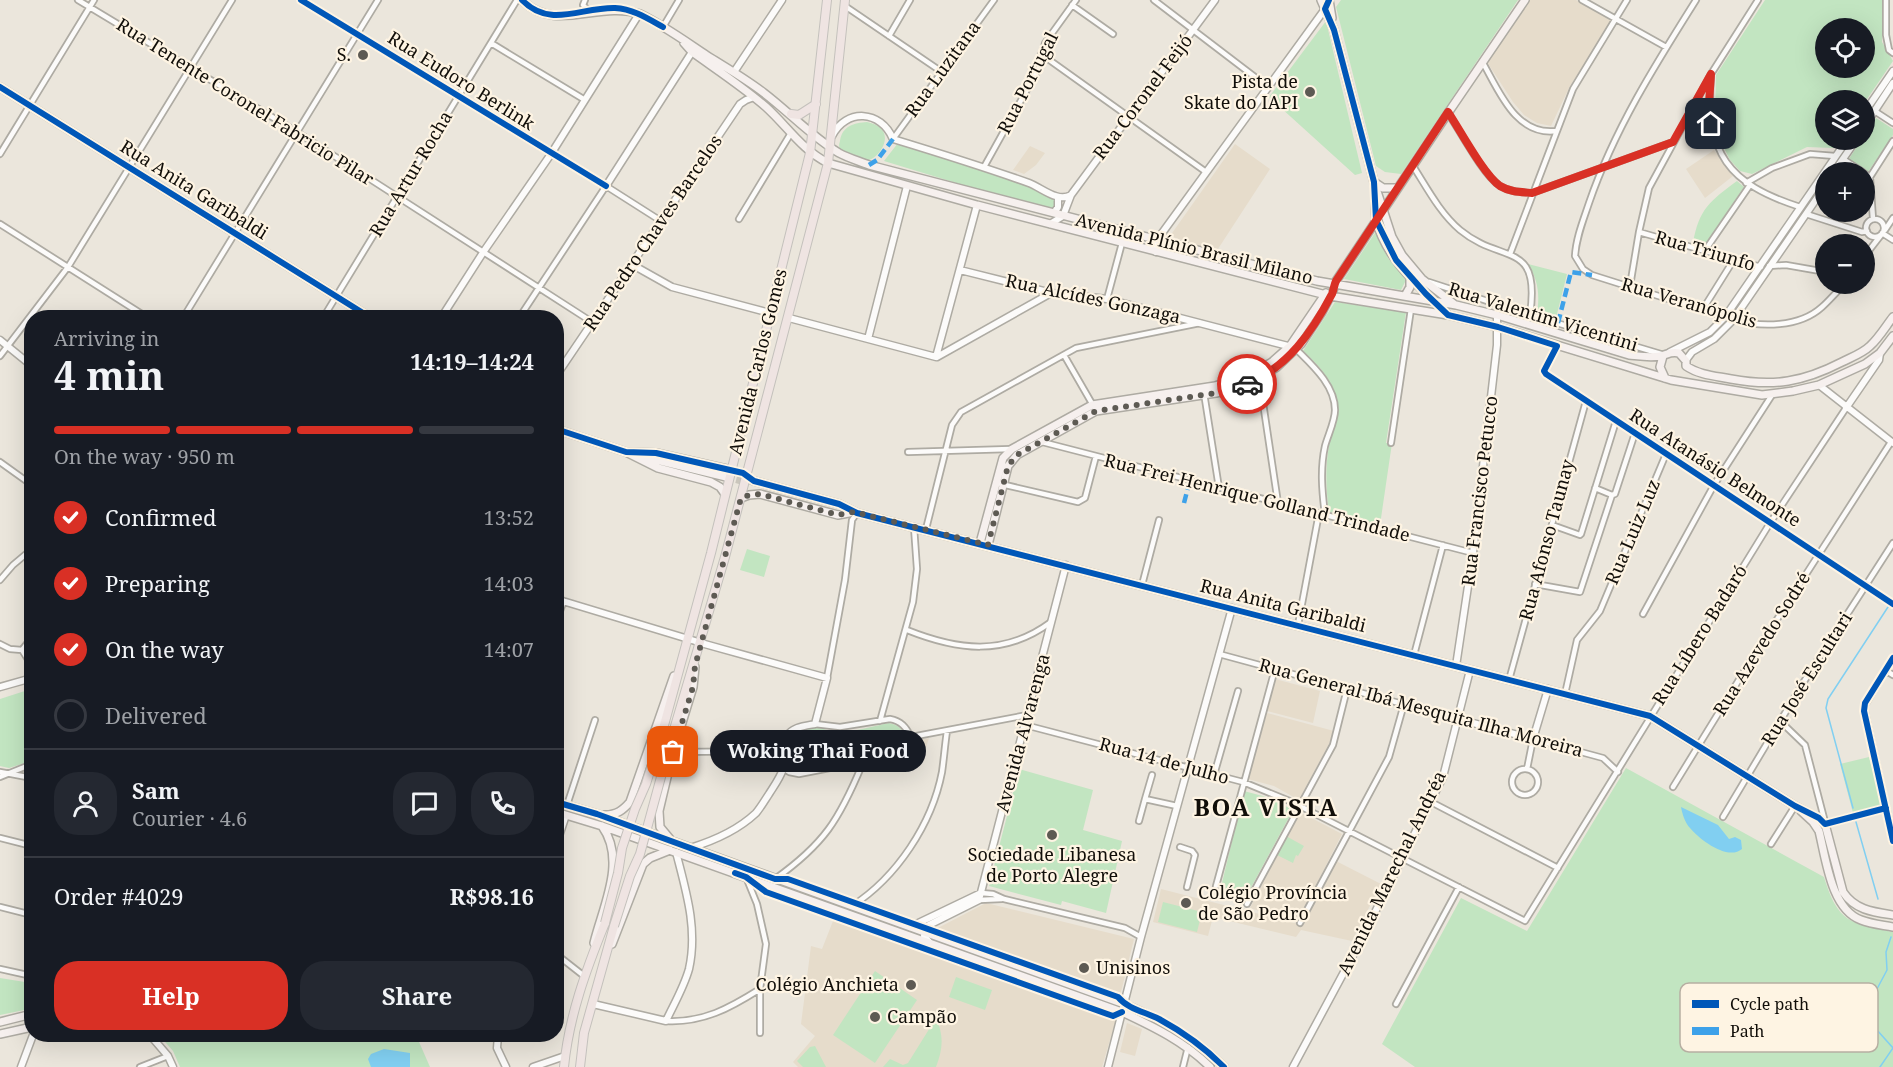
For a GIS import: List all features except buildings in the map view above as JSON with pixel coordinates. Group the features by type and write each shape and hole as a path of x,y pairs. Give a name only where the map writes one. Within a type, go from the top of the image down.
{"main road":[{"name":"Avenida Plínio Brasil Milano","path":"519,0 538,13 546,14 560,15 615,8 639,14 758,88 813,133 831,142 839,154 869,165 1334,285 1456,305 1497,315 1629,355 1679,353 1686,363 1699,372 1773,384 1795,380 1817,373 1860,353 1870,346 1893,317"},
{"name":"Avenida Carlos Gomes","path":"674,843 660,827 661,795 693,687 695,641 729,474 810,153 827,0"},
{"path":"1321,0 1334,30"},
{"path":"1329,0 1334,30 1374,182 1392,237 1402,255 1422,279 1456,305"},
{"path":"984,544 999,484 1002,458 1012,449 1094,408 1238,388 1259,374 1277,367 1314,326 1327,295 1525,0"},
{"name":"Avenida Carlos Gomes","path":"597,814 612,815 620,812 630,802 682,660 695,641 748,480 828,163 844,3"},
{"name":"Avenida Plínio Brasil Milano","path":"678,37 692,51 754,97 810,153 828,163 977,205 1327,295 1448,315 1498,327 1665,378 1772,395 1819,386 1847,373 1880,353 1892,338"},
{"name":"Rua Anita Garibaldi","path":"0,87 358,310"},
{"path":"791,114 799,115 816,105"},
{"path":"1374,182 1383,188 1398,188"},
{"path":"1374,182 1376,220 1396,260 1448,315"},
{"path":"1405,296 1410,287 1410,276"},
{"path":"1870,346 1880,353"},
{"path":"1665,378 1660,367 1666,355"},
{"path":"1677,380 1684,373 1686,363"},
{"path":"999,484 1017,455 1042,442 1094,408"},
{"path":"564,432 626,452 658,468 711,482 720,487 725,494"},
{"path":"626,452 656,453 729,474"},
{"name":"Rua Anita Garibaldi","path":"748,480 840,504 855,512 1650,716 1748,775 1814,819"},
{"name":"Rua Anita Garibaldi","path":"741,498 760,494 838,515 855,512"},
{"name":"Avenida Carlos Gomes","path":"564,1067 568,1030 584,976 605,923 622,848 646,784 682,660"},
{"name":"Avenida Carlos Gomes","path":"580,1067 584,1033 614,926 643,845 673,733 695,666"},
{"path":"636,788 640,794 651,800 661,795"},
{"path":"564,804 597,814 1124,1004 1179,1030 1224,1067"},
{"path":"566,815 673,851 1122,1012 1188,1047 1210,1067"},
{"path":"1814,819 1825,824 1843,892 1853,904 1877,913 1893,915"},
{"path":"1814,819 1841,904 1847,912 1859,920 1893,927"},
{"name":"Avenida Carlos Gomes","path":"589,964 614,870 611,841 602,826"},
{"name":"Avenida Carlos Gomes","path":"604,963 643,864 650,858 673,851"},
{"path":"614,870 627,870 637,877"},
{"path":"1868,922 1875,919 1877,913"},
{"path":"0,1022 22,1017"},
{"path":"0,1034 24,1029"}],"street":[{"name":"Rua Tenente Coronel Fabricio Pilar","path":"78,0 297,132 592,322"},
{"path":"0,154 94,0"},
{"path":"36,310 68,267 232,0"},
{"name":"Rua Eudoro Berlink","path":"301,0 661,222"},
{"path":"188,310 378,0"},
{"name":"Rua Artur Rocha","path":"328,310 519,0"},
{"path":"585,0 583,5 588,10"},
{"path":"663,27 679,0"},
{"path":"734,72 782,0"},
{"path":"889,36 910,0"},
{"name":"Rua Luzitana","path":"893,138 994,0"},
{"path":"1154,0 1268,87"},
{"name":"Rua Coronel Feijó","path":"1063,216 1071,195 1215,0"},
{"path":"1156,252 1156,240 1325,9 1329,0"},
{"path":"1582,0 1666,47"},
{"path":"1510,255 1572,88 1627,0"},
{"path":"1602,166 1623,121 1696,0"},
{"path":"1630,286 1639,232 1650,189 1711,74 1758,0"},
{"path":"1886,0 1886,35 1889,50 1893,53"},
{"path":"1074,2 1113,34"},
{"name":"Rua Portugal","path":"984,167 1039,68 1045,43 1074,2"},
{"path":"844,3 942,72"},
{"path":"446,310 551,154 639,14"},
{"path":"491,43 585,100"},
{"path":"524,310 692,51"},
{"path":"1041,54 1206,172"},
{"path":"1483,63 1517,117 1534,129 1547,132 1556,130"},
{"path":"1875,98 1893,71"},
{"path":"1711,74 1709,103 1716,143 1734,172 1748,184 1777,200 1800,207"},
{"path":"1893,83 1875,112 1893,123"},
{"name":"Rua Pedro Chaves Barcelos","path":"564,364 740,104 754,97"},
{"path":"1448,112 1490,177 1501,186 1515,192 1532,193 1673,142"},
{"path":"831,142 837,127 845,120 856,116 879,120 893,138 984,167 1039,187 1058,197 1071,195"},
{"path":"739,219 791,133"},
{"path":"1875,169 1893,141"},
{"path":"1831,162 1840,150"},
{"path":"1841,162 1849,150"},
{"path":"1704,252 1748,184 1772,168 1810,154 1835,156"},
{"path":"1843,159 1848,162"},
{"path":"1413,166 1451,222 1477,242 1521,259 1529,271 1533,293 1530,315"},
{"name":"Rua Veranópolis","path":"1602,166 1576,246 1575,256 1578,263 1592,274 1733,320 1769,325 1800,320 1821,309 1835,294"},
{"path":"868,339 907,186"},
{"path":"1666,355 1710,332 1725,317 1815,187"},
{"path":"1053,213 1058,207 1058,197"},
{"path":"1686,363 1692,352 1714,339 1733,320 1815,201"},
{"path":"936,357 977,205"},
{"path":"1806,214 1862,232 1868,231"},
{"path":"1050,224 1063,216"},
{"path":"1875,242 1893,218"},
{"path":"1875,220 1883,223 1882,233"},
{"path":"1870,222 1868,231 1875,237 1882,233"},
{"path":"0,224 135,310"},
{"name":"Rua Triunfo","path":"1639,232 1760,267 1786,266 1815,270"},
{"path":"1882,233 1893,240"},
{"path":"1107,299 1122,243"},
{"path":"1703,309 1733,261"},
{"path":"631,264 672,288 770,313"},
{"name":"Rua Alcídes Gonzaga","path":"960,270 1052,293 1107,299 1293,348"},
{"name":"Rua Valentim Vicentini","path":"1422,279 1530,315 1666,355"},
{"path":"789,318 936,357 1052,293"},
{"path":"1391,443 1411,309"},
{"name":"Rua Francisco Petucco","path":"1456,666 1473,553 1498,327 1497,315"},
{"path":"926,529 952,425 961,412 1076,348 1202,323"},
{"path":"0,356 24,326"},
{"path":"0,340 24,360"},
{"name":"Rua Atanásio Belmonte","path":"1557,346 1545,373 1893,604"},
{"path":"1293,348 1324,380 1335,410 1325,447 1321,482 1322,514 1298,625"},
{"name":"Rua Líbero Badaró","path":"1525,921 1770,523 1845,405 1879,360 1880,353"},
{"path":"1064,354 1094,408"},
{"path":"1259,374 1278,503"},
{"path":"1819,386 1892,442"},
{"path":"1204,391 1220,488"},
{"path":"1643,614 1714,485 1772,395"},
{"name":"Rua Afonso Taunay","path":"1509,680 1586,401"},
{"path":"1552,525 1581,534 1616,420"},
{"path":"1535,584 1580,592 1635,433"},
{"name":"Rua Frei Henrique Golland Trindade","path":"1042,442 1473,553"},
{"name":"Rua Azevedo Sodré","path":"1673,787 1818,554 1892,442"},
{"path":"908,452 1012,449"},
{"name":"Rua Luiz Luz","path":"1565,694 1577,640 1600,611 1666,454"},
{"path":"999,484 1082,501 1085,498 1096,456"},
{"path":"0,462 24,479"},
{"path":"1594,488 1612,495"},
{"path":"815,724 827,678 855,512"},
{"path":"1142,585 1159,520"},
{"path":"880,721 913,602 916,569 914,526"},
{"name":"Rua José Escultari","path":"1722,817 1893,543"},
{"path":"1414,655 1443,545"},
{"path":"0,580 13,564 24,557"},
{"name":"Avenida Alvarenga","path":"980,897 1066,565"},
{"path":"564,601 827,678"},
{"path":"1108,1067 1141,937 1232,608"},
{"path":"907,630 953,645 974,648 996,646 1023,638 1051,622"},
{"path":"0,644 10,649 22,650"},
{"name":"Rua General Ibá Mesquita Ilha Moreira","path":"1219,654 1603,758 1618,772"},
{"path":"1893,658 1865,703 1864,711 1893,841"},
{"path":"1216,886 1275,669"},
{"name":"Avenida Marechal Andréa","path":"1293,1067 1443,777 1470,670"},
{"path":"1885,670 1893,675"},
{"path":"0,687 24,680"},
{"path":"1247,904 1333,745 1347,689"},
{"path":"1527,769 1533,739 1548,689"},
{"path":"1215,775 1238,691"},
{"path":"1300,923 1389,757 1404,704"},
{"path":"911,737 1027,715"},
{"path":"567,805 595,720"},
{"path":"690,848 711,841 756,812 783,768 782,751 785,737 798,727 815,724 840,728 880,721 898,721 907,729 911,737 905,753 898,762 890,766 835,767 799,774 783,768"},
{"path":"1780,721 1805,745 1825,824 1886,808"},
{"name":"Rua 14 de Julho","path":"1025,725 1243,782 1301,806 1525,921"},
{"path":"852,906 889,877 907,852 935,796 942,773 947,731"},
{"path":"673,752 782,751"},
{"path":"775,879 802,858 833,826 846,803 862,765"},
{"path":"0,777 24,767"},
{"path":"1527,769 1534,773 1537,784 1530,793 1522,794 1515,790 1512,779 1519,770 1527,769"},
{"path":"0,771 24,776"},
{"path":"1139,821 1152,775"},
{"path":"1145,799 1178,806"},
{"path":"1431,802 1557,868"},
{"path":"1771,844 1795,806"},
{"path":"1814,819 1820,806"},
{"path":"564,821 566,815"},
{"path":"0,838 24,844"},
{"path":"711,841 711,856"},
{"path":"1167,844 1192,851 1195,855 1186,887"},
{"path":"666,1021 687,973 692,929 690,907 673,851"},
{"path":"746,877 757,904 766,944 760,988 760,1033"},
{"path":"1396,1004 1459,887"},
{"path":"930,943 925,939 924,933 928,925 980,897"},
{"path":"910,927 947,909 980,897 1004,899 1125,928 1141,937"},
{"path":"0,907 24,913"},
{"path":"943,917 947,909"},
{"path":"564,960 584,976"},
{"path":"0,969 24,974"},
{"path":"593,1004 666,1021 686,1020 731,1007 760,988"},
{"path":"21,1067 30,1042"},
{"path":"156,1042 168,1056 173,1067"},
{"path":"498,1042 498,1048 506,1067"},
{"path":"1183,1067 1188,1047"},
{"path":"140,1067 168,1056"},
{"path":"533,1067 565,1056"}],"shaded area":[{"path":"1528,0 1576,0 1612,21 1570,86 1551,126 1537,123 1524,115 1487,62"},
{"path":"1235,144 1270,169 1216,252 1170,236"},
{"path":"1030,146 1045,153 1036,165 1024,174 1013,170"},
{"path":"1714,150 1733,176 1705,198 1686,169"},
{"path":"1275,679 1320,691 1313,723 1267,711"},
{"path":"1267,713 1334,731 1299,800 1274,786 1248,779"},
{"path":"929,738 920,766 904,763 915,740"},
{"path":"1300,812 1342,834 1297,923 1250,908"},
{"name":"Colégio Província de São Pedro","path":"1336,861 1381,884 1352,941 1301,930 1296,937 1213,917 1208,936 1153,922 1161,889 1303,925"},
{"name":"Unisinos","path":"986,903 1134,939 1120,996 934,930"},
{"name":"Colégio Anchieta","path":"833,921 1116,1020 1102,1067 798,1067 793,1062 815,1036 801,1024 811,946 822,949"},
{"path":"1127,1023 1142,1029 1135,1056 1120,1052"}],"green space":[{"path":"1341,0 1518,0 1401,174 1385,172 1376,166 1336,7"},
{"path":"1765,0 1883,0 1882,42 1893,61 1873,90 1815,90 1815,147 1807,147 1752,174 1740,171 1730,160 1723,146 1715,113 1716,75"},
{"path":"1326,21 1362,173 1355,175 1269,97"},
{"path":"1876,118 1893,129 1893,135 1875,162 1853,162 1849,159 1855,150 1875,150"},
{"path":"867,122 883,131 885,137 881,150 868,160 845,151 839,146 841,136 846,129 853,124"},
{"path":"898,143 1037,189 1053,197 1056,204 1048,211 884,161"},
{"path":"1737,181 1744,187 1704,246 1693,243 1702,214 1713,200"},
{"path":"1377,230 1388,258 1406,280 1401,290 1344,279"},
{"path":"1528,264 1567,274 1556,318 1537,313 1537,287"},
{"path":"1335,302 1406,312 1386,443 1392,443 1380,525 1329,512 1327,462 1338,414 1337,401 1327,377 1303,351"},
{"path":"747,549 770,556 764,577 740,570"},
{"path":"24,691 24,763 9,768 0,766 0,699"},
{"path":"889,723 900,728 907,739 902,751 894,760 861,760 796,770 787,765 788,742 791,736 802,729 819,728 844,732"},
{"path":"1869,757 1882,806 1853,813 1840,764"},
{"path":"1626,768 1824,877 1835,904 1841,912 1856,923 1893,932 1893,1067 1415,1067 1382,1044 1461,898 1527,931"},
{"name":"Sociedade Libanesa de Porto Alegre","path":"1019,769 1093,790 1083,830 1122,841 1106,913 1062,901 1061,905 989,886"},
{"path":"1244,791 1270,798 1293,810 1247,895 1229,896 1221,887"},
{"path":"1286,836 1304,846 1298,856 1296,855 1293,863 1277,855"},
{"path":"1163,902 1202,912 1197,932 1158,922"},
{"name":"Campão","path":"875,971 917,1000 875,1063 833,1035"},
{"path":"956,977 992,990 985,1010 949,997"},
{"path":"0,978 24,982 24,1010 0,1015"},
{"path":"936,1018 942,1042 936,1067 883,1067 890,1059 903,1065 908,1063"},
{"path":"165,1042 419,1042 430,1067 180,1067 173,1051"},
{"path":"815,1046 826,1067 803,1067 797,1061 810,1047"}],"water":[{"path":"1681,807 1718,825 1729,839 1735,837 1741,840 1742,849 1729,852 1714,848 1688,826"},
{"path":"384,1049 410,1053 410,1067 371,1067 368,1059 371,1054"}],"waterway":[{"path":"1853,808 1826,708 1828,699 1888,607"},
{"path":"1856,822 1878,899"},
{"path":"1878,987 1887,970 1886,952 1891,937"},
{"path":"1878,1031 1893,1048 1880,1067"}],"tunnel":[{"path":"726,477 749,483"}],"marked path":[{"path":"869,165 877,160 893,139"},
{"path":"1558,323 1571,272 1592,275"},
{"path":"1184,503 1190,480"}],"cycle path":[{"path":"301,0 606,186"},
{"path":"522,0 533,9 555,15 615,8 628,10 663,27"},
{"path":"1329,0 1325,9 1334,30 1374,182 1376,220 1396,260 1426,294 1448,315 1498,327 1557,346 1544,371 1546,374 1893,604"},
{"path":"0,87 358,310"},
{"path":"564,432 626,452 656,453 743,473 754,481 839,504 857,513 1650,716 1795,806 1819,818 1825,824 1886,808"},
{"path":"1893,658 1865,703 1864,711 1893,841"},
{"path":"564,804 597,814 775,879 788,879 1118,997 1185,1035 1224,1067"},
{"path":"735,873 746,877 766,892 1113,1016 1122,1012"}],"way so far":[{"path":"673,752 693,687 695,666 741,498 760,494 838,515 854,512 988,545 1008,466 1017,455 1096,411 1216,393 1247,384"}],"place":[{"name":"S.","path":"363,55"},
{"name":"Pista de Skate do IAPI","path":"1310,92"},
{"name":"Woking Thai Food","path":"673,752"},
{"name":"Sociedade Libanesa de Porto Alegre","path":"1052,835"},
{"name":"Colégio Província de São Pedro","path":"1186,903"},
{"name":"Unisinos","path":"1084,968"},
{"name":"Colégio Anchieta","path":"911,985"},
{"name":"Campão","path":"875,1017"}],"district":[{"name":"BOA VISTA","path":"1266,808"}],"route":[{"path":"1247,384 1277,367 1301,344 1334,291 1336,281 1448,112 1490,177 1501,186 1515,192 1532,193 1673,142 1711,74 1709,103 1711,124"}]}
